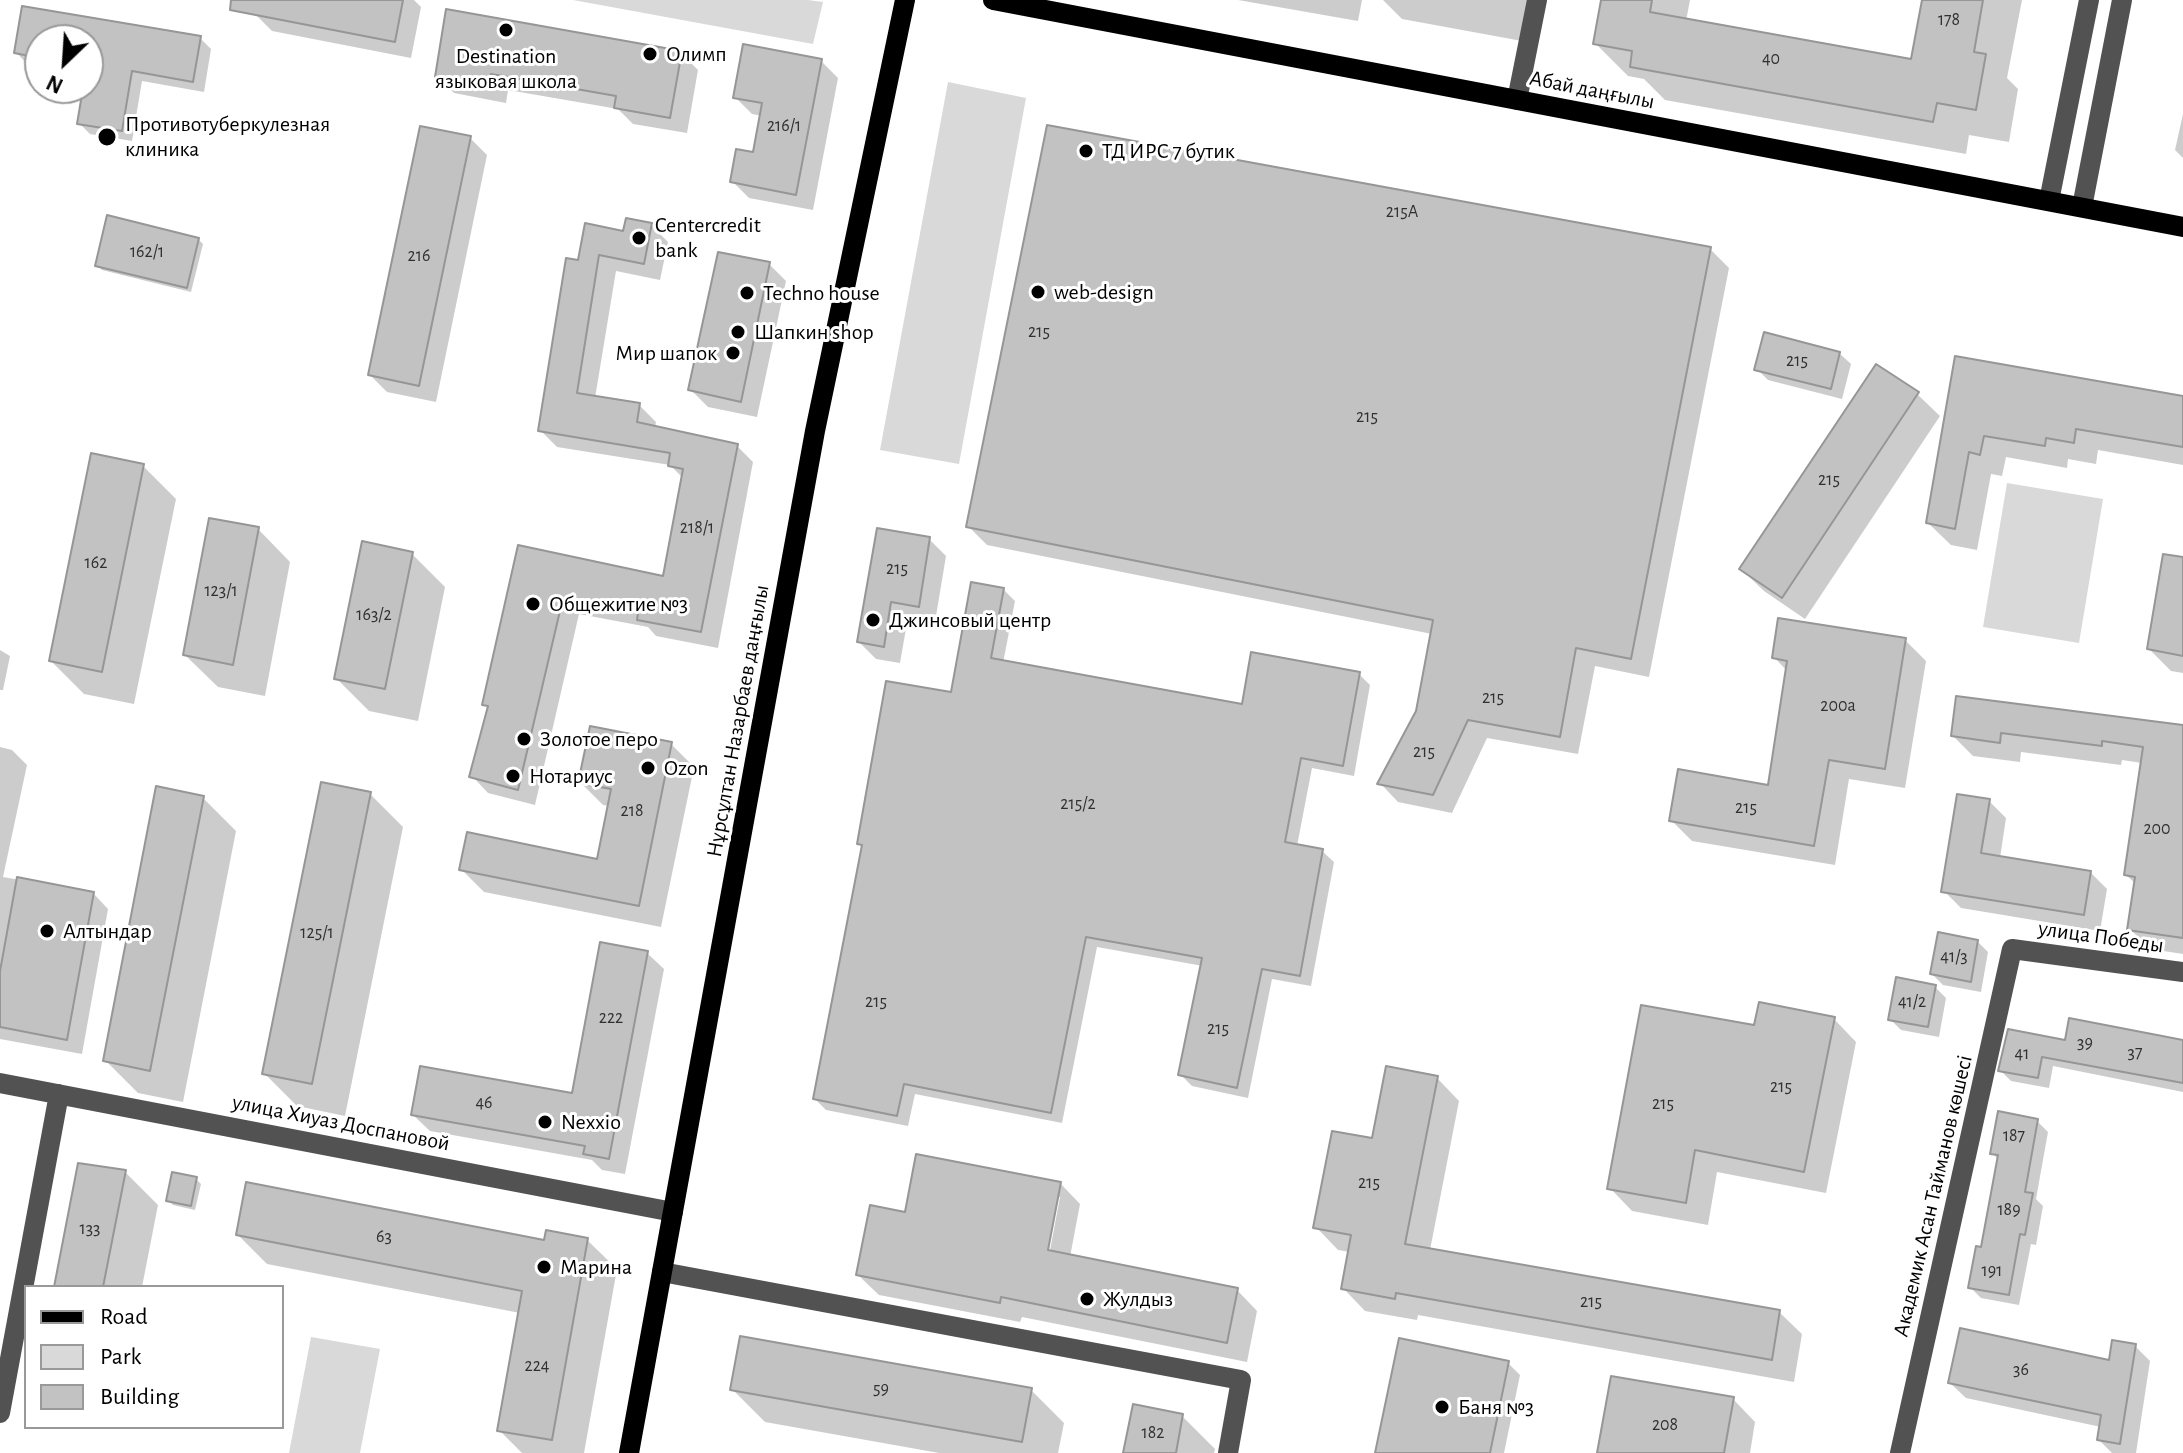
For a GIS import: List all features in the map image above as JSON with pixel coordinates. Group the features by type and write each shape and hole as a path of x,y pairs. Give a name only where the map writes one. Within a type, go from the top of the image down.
{"main road":[{"name":"Нұрсұлтан Назарбаев даңғылы","path":"629,1453 815,431 905,0"},
{"name":"Абай даңғылы","path":"993,0 2183,227"}],"street":[{"path":"1517,100 1537,0"},
{"path":"2049,201 2089,0"},
{"path":"2082,207 2122,0"},
{"name":"улица Победы","path":"2012,949 2183,972"},
{"name":"Академик Асан Тайманов көшесі","path":"1900,1453 2012,949"},
{"name":"улица Хиуаз Доспановой","path":"0,1083 673,1212"},
{"path":"0,1413 59,1094"},
{"path":"662,1272 1241,1380 1228,1453"}],"green space":[{"path":"573,0 808,0 823,2 813,44"},
{"path":"948,82 1026,98 959,464 880,450"},
{"path":"2007,483 2103,499 2079,643 1983,627"},
{"path":"311,1337 380,1349 360,1453 289,1453"}],"building":[{"path":"231,0 403,0 395,42 230,10"},
{"path":"1601,0 1652,0 1650,12 1911,59 1922,0 1983,0 1974,52 1986,54 1976,110 1937,103 1933,122 1630,67 1632,51 1593,44"},
{"path":"22,6 201,36 193,82 132,71 122,131 77,124 80,104 104,104 104,24 24,24 24,55 14,53"},
{"path":"446,9 682,51 670,118 614,108 616,96 491,74 489,87 435,77"},
{"path":"743,44 822,59 796,195 730,182 736,149 753,152 762,103 733,98"},
{"path":"1047,125 1711,247 1631,659 1576,648 1560,737 1468,720 1433,795 1377,784 1416,711 1433,620 966,527"},
{"path":"420,126 471,136 419,386 368,375"},
{"path":"107,215 199,238 187,288 95,266"},
{"path":"626,218 652,223 644,264 599,255 577,393 640,403 637,422 738,444 701,632 637,620 638,613 563,598 518,790 469,777 488,706 482,705 518,545 663,576 683,469 668,466 670,453 538,431 566,258 578,260 585,223 623,231"},
{"path":"718,252 770,262 741,402 688,390"},
{"path":"1764,332 1840,352 1831,389 1754,370"},
{"path":"1955,356 2183,396 2183,447 2076,429 2074,443 2046,438 2045,446 1984,436 1980,455 1969,452 1955,529 1926,523"},
{"path":"1876,364 1919,392 1782,598 1739,569"},
{"path":"91,453 144,464 102,672 49,661"},
{"path":"209,518 259,527 233,665 183,655"},
{"path":"877,528 930,537 919,607 891,602 884,647 857,642"},
{"path":"362,541 413,552 385,689 334,679"},
{"path":"2163,554 2183,557 2183,656 2147,649"},
{"path":"971,582 1004,588 991,658 1242,704 1251,652 1360,672 1343,766 1301,758 1285,842 1323,849 1300,976 1262,969 1237,1088 1178,1075 1202,958 1086,937 1051,1113 904,1084 897,1116 813,1099 862,845 857,844 886,681 951,692"},
{"path":"1778,618 1906,638 1885,769 1829,760 1814,846 1669,821 1678,769 1768,785 1787,661 1772,658"},
{"path":"1956,696 2183,725 2183,938 2127,930 2135,877 2124,875 2143,747 2102,741 2102,746 2001,733 2000,743 1951,736"},
{"path":"590,726 672,742 639,906 459,870 467,832 597,859 611,789 578,783"},
{"path":"321,782 371,792 312,1084 262,1074"},
{"path":"156,786 204,796 150,1071 103,1061"},
{"path":"1957,794 1990,799 1981,853 2091,871 2084,915 1941,892"},
{"name":"Алтындар","path":"17,877 94,892 67,1040 0,1027 0,971"},
{"path":"1938,932 1978,940 1971,982 1930,974"},
{"path":"600,942 648,951 609,1159 583,1154 585,1146 411,1115 420,1066 572,1093"},
{"path":"1896,977 1936,985 1928,1027 1888,1020"},
{"path":"1759,1002 1835,1017 1804,1172 1695,1150 1686,1203 1607,1189 1641,1005 1754,1025"},
{"path":"2069,1018 2183,1040 2183,1083 2042,1057 2038,1078 1998,1071 2008,1029 2065,1040"},
{"path":"1386,1066 1438,1076 1405,1244 1780,1310 1772,1360 1396,1293 1395,1299 1341,1289 1351,1235 1313,1228 1332,1131 1372,1138"},
{"path":"1998,1111 2038,1119 2025,1192 2033,1193 2025,1235 2020,1234 2009,1295 1968,1288 1976,1246 1981,1247 1998,1155 1990,1154"},
{"path":"916,1154 1061,1182 1048,1250 1238,1288 1227,1343 1001,1297 1000,1303 856,1275 870,1205 905,1212"},
{"path":"78,1163 126,1170 103,1285 54,1285"},
{"path":"172,1172 197,1177 191,1206 166,1201"},
{"path":"246,1182 544,1240 546,1230 588,1238 552,1440 497,1431 522,1291 236,1235"},
{"path":"1960,1328 2109,1360 2112,1340 2136,1344 2120,1444 2097,1440 2101,1415 1948,1383"},
{"path":"740,1336 1032,1388 1022,1442 730,1390"},
{"name":"Баня №3","path":"1399,1338 1509,1361 1490,1453 1375,1453"},
{"path":"1611,1376 1734,1397 1724,1453 1597,1453"},
{"path":"1133,1404 1183,1414 1176,1453 1123,1453"}],"place":[{"name":"Destination языковая школа","path":"506,30"},
{"name":"Олимп","path":"650,54"},
{"name":"Противотуберкулезная клиника","path":"107,137"},
{"name":"ТД ИРС 7 бутик","path":"1086,151"},
{"name":"Centercredit bank","path":"639,238"},
{"name":"web-design","path":"1038,292"},
{"name":"Techno house","path":"747,293"},
{"name":"Шапкин shop","path":"738,332"},
{"name":"Мир шапок","path":"733,353"},
{"name":"Общежитие №3","path":"533,604"},
{"name":"Джинсовый центр","path":"873,620"},
{"name":"Золотое перо","path":"524,739"},
{"name":"Ozon","path":"648,768"},
{"name":"Нотариус","path":"513,776"},
{"name":"Алтындар","path":"47,931"},
{"name":"Nexxio","path":"545,1122"},
{"name":"Марина","path":"544,1267"},
{"name":"Жулдыз","path":"1087,1299"},
{"name":"Баня №3","path":"1442,1407"}]}
